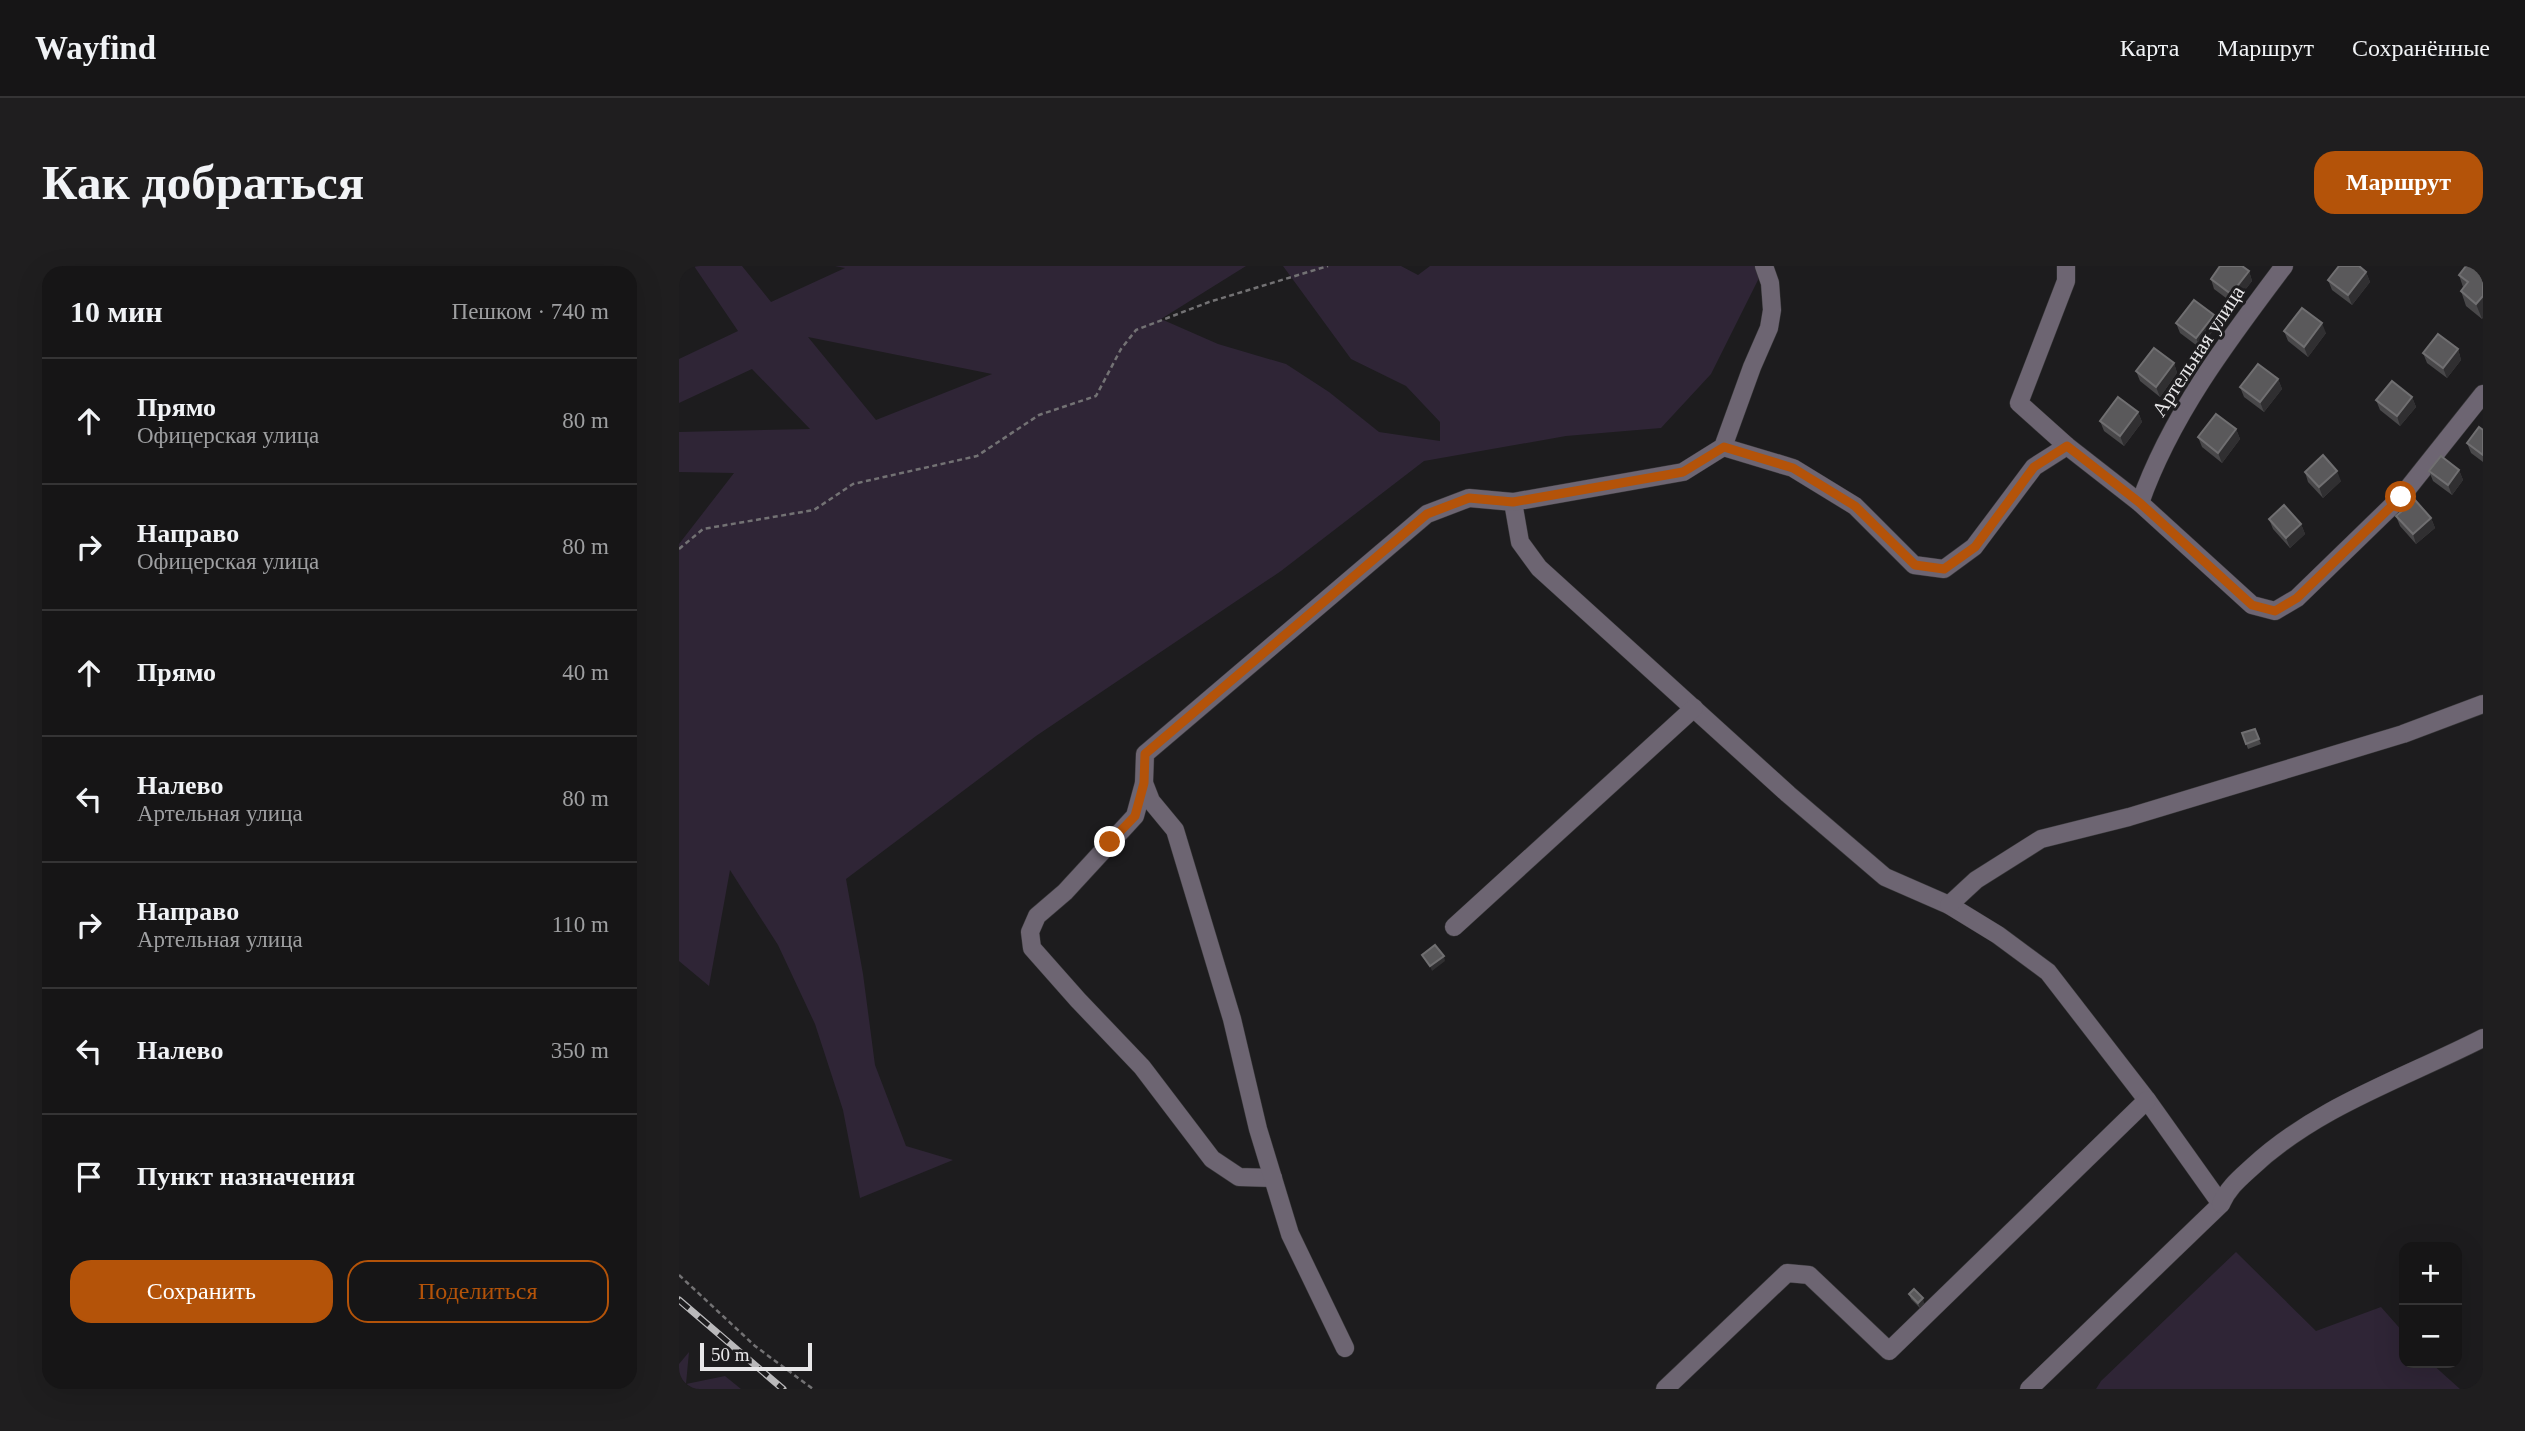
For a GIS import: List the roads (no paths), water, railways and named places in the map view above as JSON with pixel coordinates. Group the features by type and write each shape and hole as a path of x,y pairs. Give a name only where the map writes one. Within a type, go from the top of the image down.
{"street":[{"path":"1273,1178 1239,1177 1212,1159 1142,1067 1032,948 1030,932 1037,916 1065,892 1135,816 1144,783 1145,754 1427,514 1469,498 1513,502 1683,472 1724,447 1752,367 1769,328 1772,310 1770,283 1764,266"},
{"path":"2066,266 2066,281 2019,403 2067,446 2140,503 2252,605 2275,611 2297,598 2401,497 2483,394"},
{"name":"Артельная улица","path":"2140,503 2149,477 2184,408 2284,266"},
{"path":"1724,447 1793,468 1855,506 1915,565 1944,569 1975,547 2034,467 2067,446"},
{"path":"1513,502 1520,542 1539,568 1788,794 1885,877 1949,905 1998,935 2048,972 2147,1100 2221,1204"},
{"path":"1949,905 1976,880 2041,838 2129,817 2390,738 2483,704"},
{"path":"1454,927 1694,708"},
{"path":"1144,783 1151,801 1175,830 1232,1019 1258,1129 1290,1234 1345,1348"},
{"path":"2029,1389 2221,1204 2226,1191 2273,1148 2348,1101 2483,1038"},
{"path":"1665,1389 1787,1273 1809,1275 1889,1351 2147,1100"}],"railway":[{"path":"679,1300 783,1389"}]}
